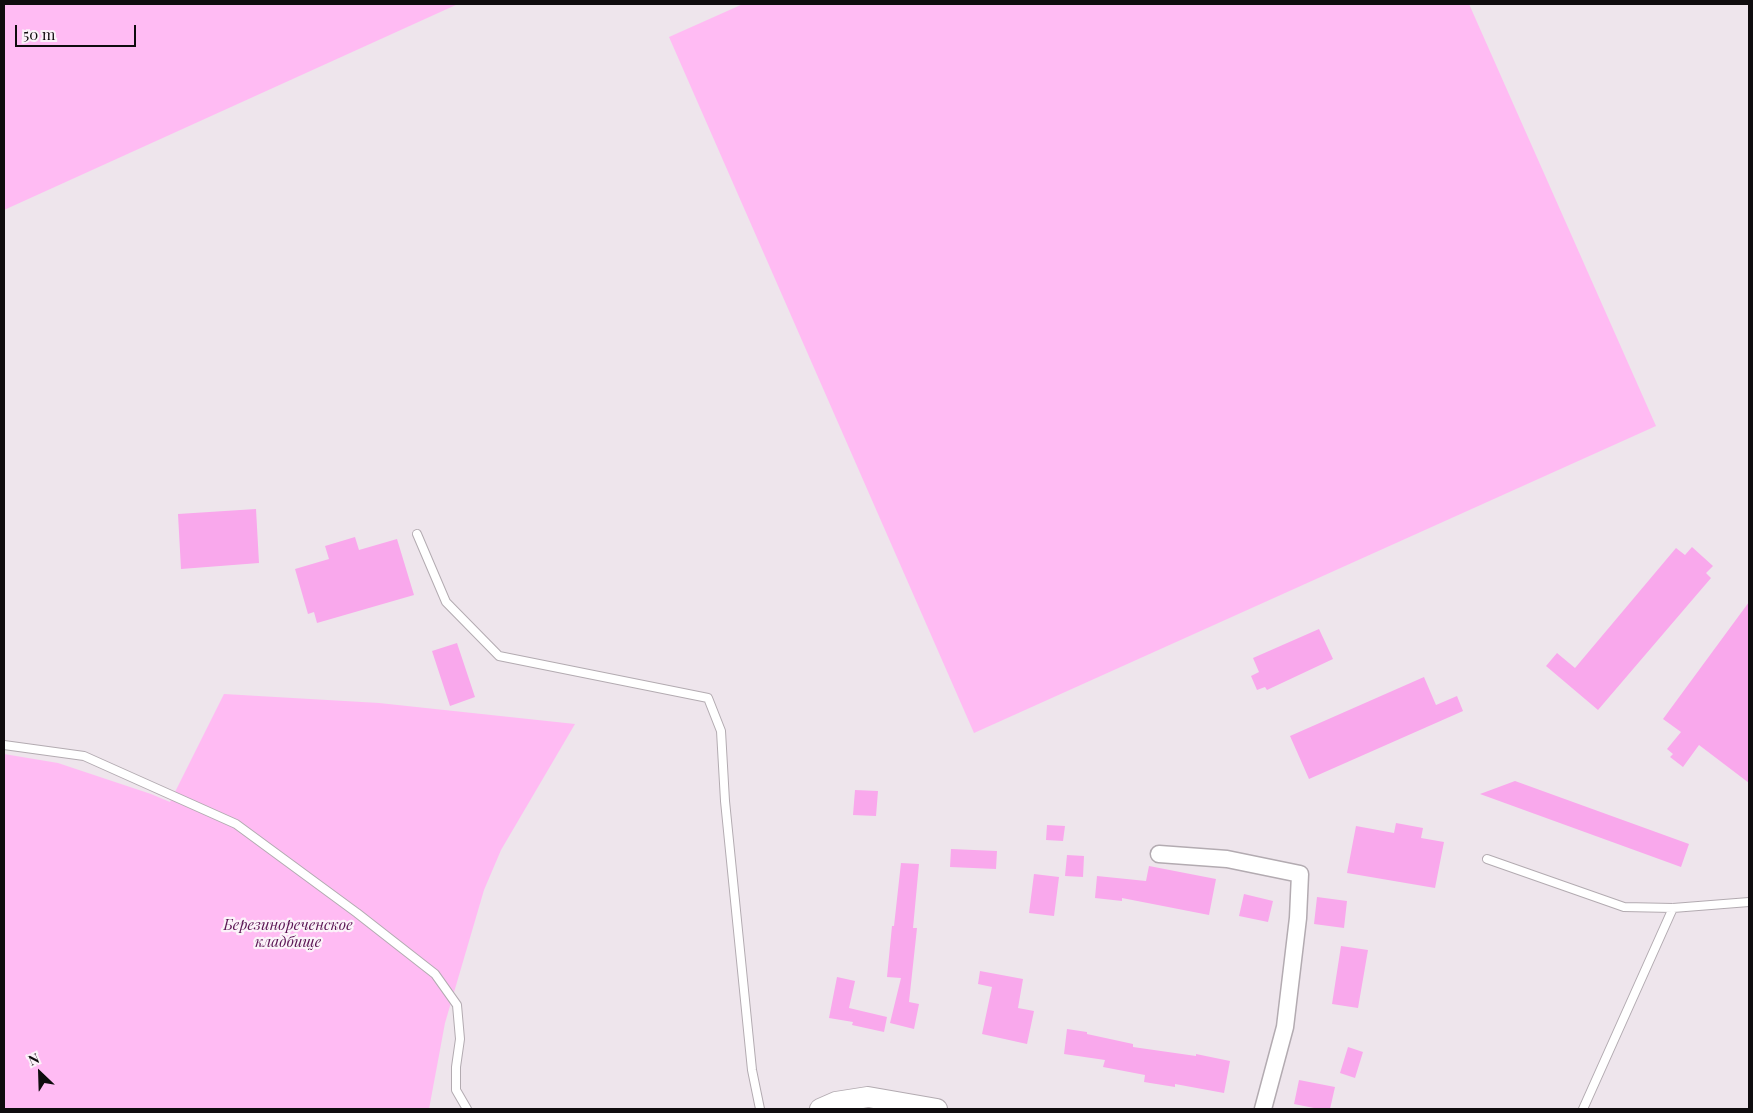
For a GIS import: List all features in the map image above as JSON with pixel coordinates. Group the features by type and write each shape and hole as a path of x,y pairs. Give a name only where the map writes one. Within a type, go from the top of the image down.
{"street":[{"path":"1159,854 1227,858 1300,874 1298,918 1285,1027 1263,1109"},
{"path":"820,1109 836,1102 868,1097 937,1109"}],"lane":[{"path":"417,534 446,602 499,656 708,698 722,731 725,801 751,1060 760,1109"},
{"path":"4,745 84,756 236,824 373,925 435,974 458,1005 460,1039 456,1067 456,1090 467,1109"},
{"path":"1487,859 1624,906 1673,908 1749,902"},
{"path":"1583,1109 1673,908"}],"green space":[{"path":"4,4 458,4 4,210"},
{"path":"743,4 1469,4 1656,426 974,733 669,37"},
{"name":"Березинореченское кладбище","path":"224,694 379,703 575,724 501,850 484,890 445,1023 429,1109 4,1109 4,754 58,763 170,802"}],"building":[{"path":"256,509 259,563 181,569 178,514"},
{"path":"355,537 359,550 397,539 414,595 317,623 314,612 308,614 295,569 329,559 325,546"},
{"path":"1692,547 1713,566 1706,573 1711,578 1598,710 1546,666 1557,653 1575,668 1676,548 1685,555"},
{"path":"1749,602 1749,783 1699,745 1683,767 1670,757 1673,754 1667,749 1681,732 1663,719"},
{"path":"1319,629 1333,659 1267,690 1265,687 1257,690 1251,676 1259,672 1253,658"},
{"path":"457,643 475,697 450,706 432,651"},
{"path":"1424,677 1436,705 1457,696 1463,711 1309,779 1290,736"},
{"path":"1515,781 1689,844 1681,867 1480,794"},
{"path":"855,790 878,791 876,816 853,815"},
{"path":"1396,823 1423,828 1421,838 1444,842 1435,888 1347,873 1356,826 1394,833"},
{"path":"1047,825 1065,826 1063,841 1046,840"},
{"path":"951,849 997,851 996,869 950,867"},
{"path":"1067,855 1084,856 1083,877 1065,876"},
{"path":"901,863 919,864 913,928 917,928 909,1002 919,1004 914,1029 890,1023 901,978 887,977"},
{"path":"1149,866 1216,879 1209,915 1122,898 1122,901 1095,898 1097,876 1146,881"},
{"path":"1034,874 1059,877 1054,916 1029,913"},
{"path":"1244,894 1273,901 1268,922 1239,916"},
{"path":"1317,897 1347,901 1344,928 1314,924"},
{"path":"1341,946 1368,950 1358,1008 1332,1004"},
{"path":"980,971 1023,979 1018,1008 1034,1011 1027,1044 982,1034 992,987 978,984"},
{"path":"837,977 855,981 849,1008 887,1017 884,1032 852,1025 853,1022 829,1018"},
{"path":"1067,1029 1087,1032 1087,1034 1133,1044 1133,1047 1196,1056 1196,1054 1230,1061 1224,1093 1175,1084 1175,1087 1144,1082 1145,1075 1103,1067 1105,1060 1064,1054"},
{"path":"1348,1047 1363,1052 1355,1078 1340,1073"},
{"path":"1299,1080 1335,1087 1330,1109 1319,1109 1294,1104"}]}
